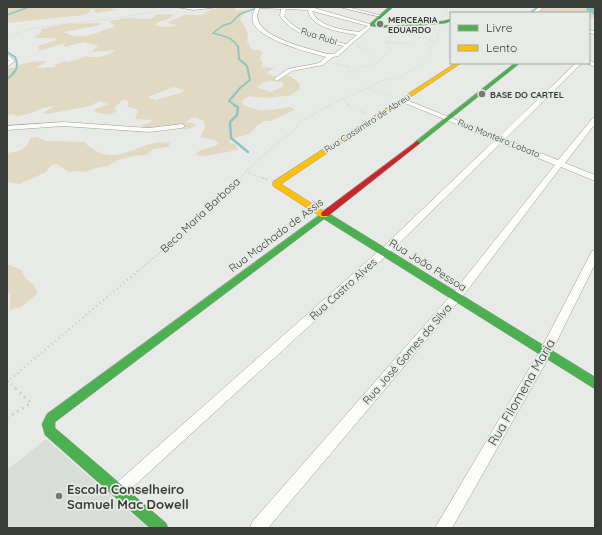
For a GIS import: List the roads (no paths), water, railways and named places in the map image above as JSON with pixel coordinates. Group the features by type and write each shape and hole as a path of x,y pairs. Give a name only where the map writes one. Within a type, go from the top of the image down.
{"street":[{"path":"180,7 217,7"},
{"path":"329,58 268,35 255,22 254,16 259,7 309,8 371,25 393,27 448,21"},
{"path":"341,7 357,9 381,16"},
{"path":"277,79 290,70 321,64 336,55 391,7"},
{"name":"Rua Rubi","path":"284,8 282,16 285,21 298,30 347,45"},
{"path":"309,8 313,18 323,24 360,34"},
{"path":"7,56 12,61 7,65"},
{"name":"Rua Cassimiro de Abreu","path":"276,183 457,64"},
{"name":"Rua Machado de Assis","path":"118,491 49,430 48,424 56,413 324,215 517,64"},
{"name":"Rua Castro Alves","path":"118,491 384,252 578,64"},
{"name":"Rua Monteiro Lobato","path":"402,100 477,132 500,138 595,178"},
{"name":"Rua José Gomes da Silva","path":"258,528 456,297 595,119"},
{"path":"7,128 63,124 148,130 182,126"},
{"name":"Rua João Pessoa","path":"276,183 324,215 595,383"},
{"name":"Rua Filomena Maria","path":"443,528 545,353 595,254"},
{"path":"118,491 161,528"}],"waterway":[{"path":"7,15 29,7"},
{"path":"530,12 538,7"},
{"path":"238,47 236,43 230,39 213,33 222,26 231,23 240,14 254,9"},
{"path":"595,9 590,10 595,12"},
{"path":"236,106 229,101 240,88 250,80 247,66 239,59 238,46"},
{"path":"7,52 15,57 17,64 16,70 7,79"},
{"path":"236,106 238,107 237,115 230,122 231,138 248,152"}],"place":[{"name":"MERCEARIA EDUARDO","path":"380,24"},
{"name":"BASE DO CARTEL","path":"482,94"},
{"name":"Escola Conselheiro Samuel Mac Dowell","path":"59,496"}]}
